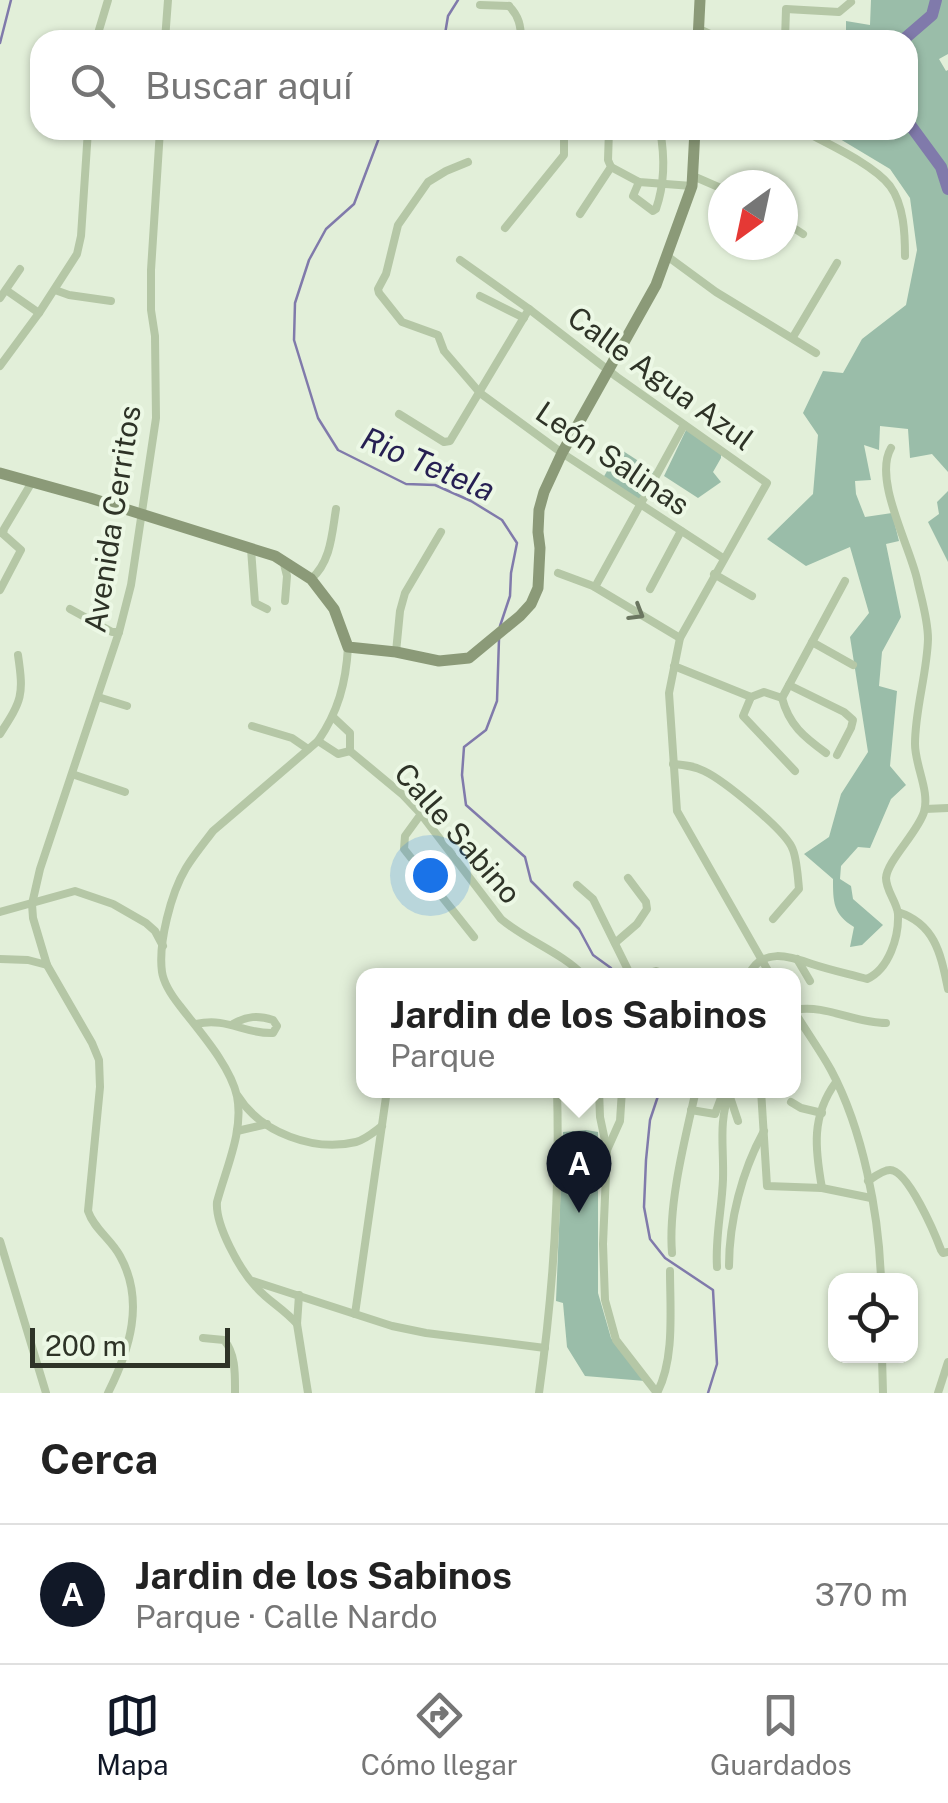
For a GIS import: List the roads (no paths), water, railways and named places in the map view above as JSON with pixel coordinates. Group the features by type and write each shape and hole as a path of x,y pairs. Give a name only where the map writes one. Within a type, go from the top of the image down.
{"street":[{"path":"99,30 108,0"},
{"path":"166,30 168,0"},
{"path":"699,30 700,0"},
{"path":"785,30 786,9 840,12 851,2"},
{"path":"480,5 511,3 521,30"},
{"path":"0,366 77,254 87,140"},
{"name":"Avenida Cerritos","path":"32,904 131,585 156,418 150,270 159,140"},
{"path":"505,228 564,155 564,140"},
{"path":"608,140 610,166 639,182 663,185 693,181 708,185"},
{"path":"639,182 633,196 653,211 663,185 662,140"},
{"path":"348,647 439,661 470,658 525,611 538,588 539,510 544,492 656,285 693,181 695,140"},
{"path":"821,140 854,158 890,187 905,231 906,256"},
{"name":"León Salinas","path":"468,162 428,182 398,225 378,289 402,322 438,335 444,350 480,393 562,453 723,558"},
{"path":"580,214 610,166"},
{"path":"798,231 803,234"},
{"path":"667,256 716,292 816,352"},
{"path":"460,260 527,314"},
{"path":"793,337 837,262"},
{"path":"20,269 3,294 39,313"},
{"path":"55,290 110,301"},
{"path":"480,296 527,314"},
{"path":"398,414 447,443 527,314"},
{"name":"Calle Agua Azul","path":"527,314 766,483 723,558"},
{"path":"595,587 684,425"},
{"path":"752,968 783,955 872,978 891,952 898,912 887,874 925,809 915,745 928,644 916,572 886,482 886,456 890,448"},
{"path":"0,473 283,560 311,579 334,609 348,647 342,690 333,717 318,741 213,831 186,868 170,910 162,946 162,970 166,984 213,1047 244,1105 267,1124 312,1143 342,1144 360,1141 382,1126"},
{"path":"0,590 21,550 5,538 4,529 32,482"},
{"path":"311,579 327,556 336,509"},
{"path":"650,589 681,531"},
{"path":"396,652 405,593 441,532"},
{"path":"251,548 254,603 266,609"},
{"path":"723,558 680,638 669,693 678,810 766,968"},
{"path":"283,560 287,576 285,601"},
{"path":"558,573 595,587 680,638"},
{"path":"714,574 752,596"},
{"path":"826,753 794,727 782,698 845,580"},
{"path":"70,610 119,632"},
{"path":"812,642 852,665"},
{"path":"0,734 20,702 18,655"},
{"path":"674,666 751,697 764,692 782,698"},
{"path":"789,685 853,720 837,754"},
{"path":"751,697 744,716 795,771"},
{"path":"98,698 127,706"},
{"name":"Calle Sabino","path":"333,717 350,733 350,750"},
{"path":"252,726 292,738 308,749"},
{"name":"Calle Sabino","path":"318,741 338,754 350,750"},
{"name":"Calle Sabino","path":"350,750 421,814 502,918 575,968"},
{"path":"674,764 714,776 790,844 799,889 772,919"},
{"path":"72,774 125,792"},
{"path":"925,809 948,808"},
{"path":"421,814 405,836 404,849 474,936"},
{"path":"615,943 647,909 628,878"},
{"path":"577,885 593,899 629,968"},
{"path":"0,912 75,891 113,904 146,923 162,946"},
{"path":"32,904 47,965 99,1060 88,1210 92,1221 121,1257 134,1293 130,1335 108,1393"},
{"path":"146,923 170,910"},
{"path":"898,912 912,918 943,946 948,989"},
{"path":"797,958 810,980"},
{"path":"0,959 47,965"},
{"path":"801,1010 812,1008 886,1023"},
{"path":"196,1024 233,1024 268,1034 277,1026 273,1020 255,1016 233,1024"},
{"path":"801,1021 836,1082 856,1135 868,1180 881,1273"},
{"path":"822,1188 815,1136 836,1082"},
{"path":"237,1094 237,1131 216,1212 252,1281 298,1324"},
{"path":"355,1314 386,1098"},
{"path":"539,1393 556,1211 556,1098"},
{"path":"599,1098 607,1150 603,1244 608,1313 616,1340 658,1393 668,1363 670,1272"},
{"path":"607,1150 620,1121 621,1098"},
{"path":"672,1253 675,1198 694,1098"},
{"path":"691,1110 715,1114 724,1098"},
{"path":"716,1268 726,1098"},
{"path":"729,1098 738,1121"},
{"path":"762,1098 767,1186 822,1188 871,1198"},
{"path":"791,1102 822,1112"},
{"path":"237,1131 267,1124"},
{"path":"730,1266 742,1184 765,1130"},
{"path":"360,1141 378,1155"},
{"path":"868,1180 886,1171 898,1174 918,1200 941,1250 948,1252"},
{"path":"0,1241 46,1393"},
{"path":"252,1281 392,1326 545,1348"},
{"path":"299,1295 298,1324 308,1393"},
{"path":"203,1338 224,1340 230,1347 234,1393"},
{"path":"938,1393 948,1362"},
{"path":"882,1363 883,1393"}],"waterway":[{"path":"0,43 11,0"},
{"name":"Rio Tetela","path":"446,30 448,16 458,0"},
{"path":"915,30 932,15 936,0"},
{"path":"918,136 941,167 948,189"},
{"name":"Rio Tetela","path":"378,140 354,204 326,229 309,260 295,303 294,340 318,418 338,450 406,484 435,485 502,520 517,543 510,596 500,626"},
{"name":"Rio Tetela","path":"499,639 497,701 486,730 464,747 466,805 525,857 531,881 579,929 593,955 611,968"},
{"name":"Rio Tetela","path":"657,1098 650,1120 644,1207 650,1239 665,1258 713,1290 717,1364 708,1393"}],"place":[{"name":"Jardin de los Sabinos","path":"579,1213"}]}
